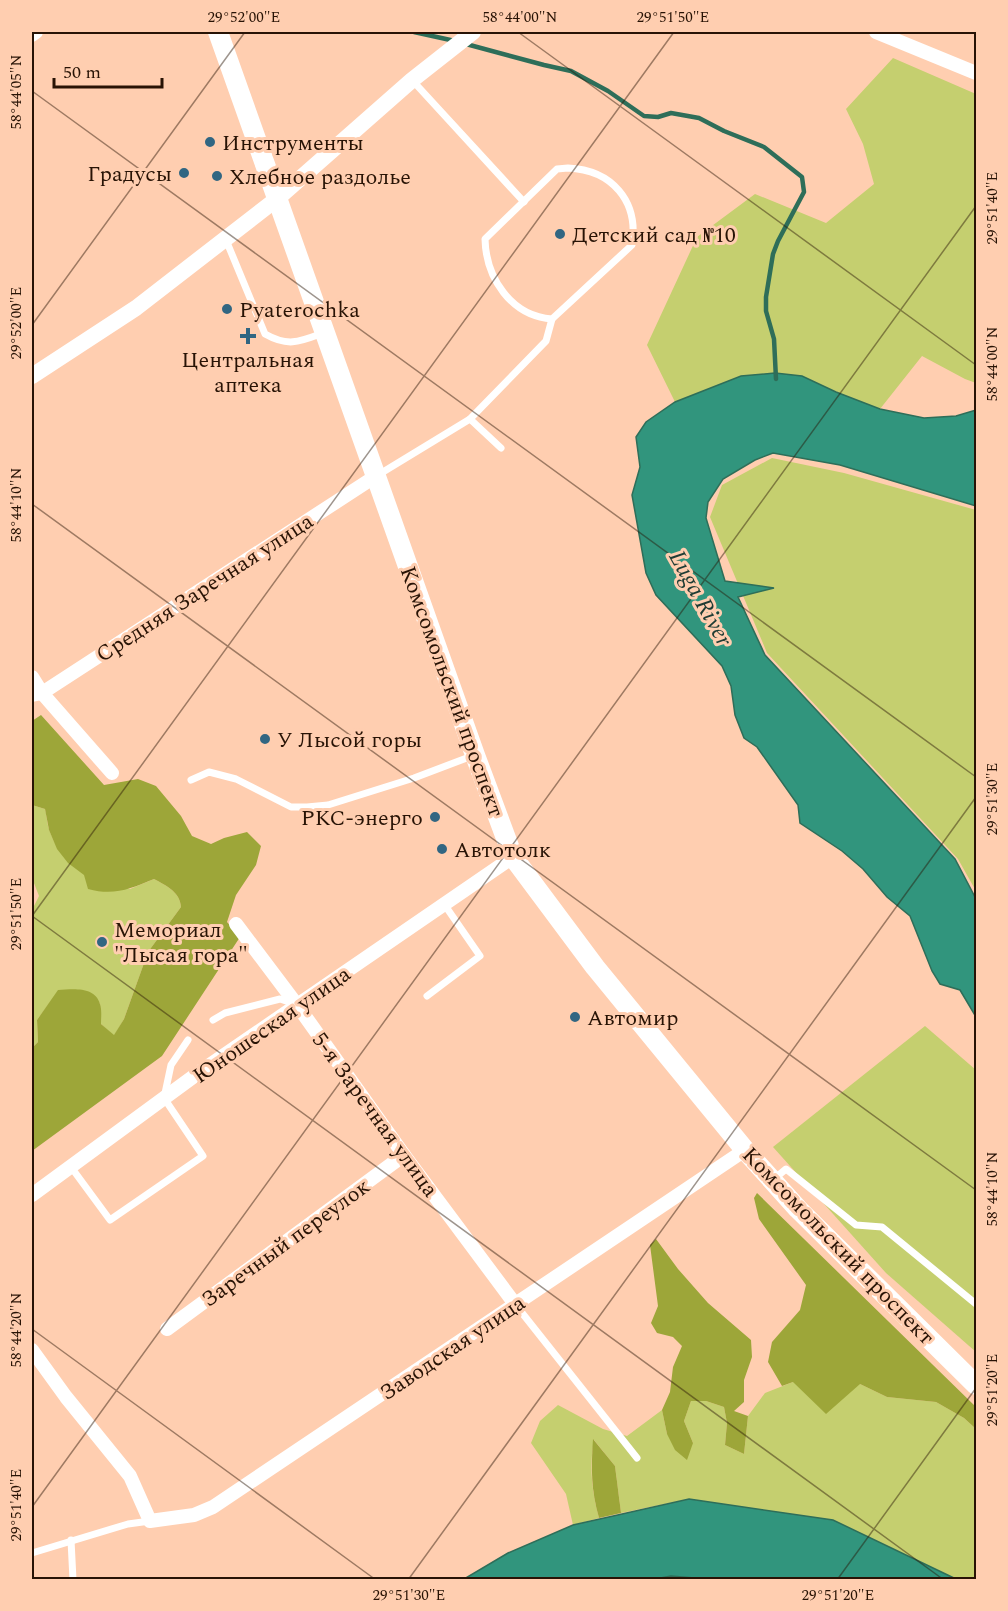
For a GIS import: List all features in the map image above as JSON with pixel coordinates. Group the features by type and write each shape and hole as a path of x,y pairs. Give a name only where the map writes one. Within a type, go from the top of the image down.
{"main road":[{"name":"Комсомольский проспект","path":"218,32 513,857 595,967 772,1181 976,1385"}],"street":[{"path":"32,35 36,32"},
{"path":"32,376 136,308 278,198 412,80 473,32"},
{"path":"876,32 976,73"},
{"name":"Средняя Заречная улица","path":"37,694 376,476"},
{"path":"32,677 37,694 111,773"},
{"name":"Юношеская улица","path":"32,1195 164,1098 513,857"},
{"name":"5-я Заречная улица","path":"236,924 515,1304"},
{"name":"Заводская улица","path":"150,1521 194,1515 213,1507 745,1150"},
{"name":"Заречный переулок","path":"167,1329 404,1155"},
{"path":"32,1350 66,1398 130,1476 150,1521"}],"lane":[{"path":"412,80 524,202"},
{"path":"376,476 470,419 546,341 552,319 632,245 632,215 623,196 600,175 579,168 557,169 485,239 487,261 496,282 510,300 530,314 552,319"},
{"path":"225,238 265,334 288,343 325,332"},
{"path":"470,419 501,448"},
{"path":"191,780 209,772 236,779 291,807 328,805 414,778 475,755"},
{"path":"427,996 480,956 444,904"},
{"path":"213,1020 225,1013 280,999 297,1005"},
{"path":"71,1167 110,1220 203,1156 164,1098 171,1065 188,1040"},
{"path":"772,1181 786,1169 856,1225 882,1227 976,1304"},
{"path":"515,1304 637,1458"},
{"path":"32,1553 128,1524 150,1521"},
{"path":"71,1540 73,1580"}],"green space":[{"path":"893,58 976,94 976,383 922,356 880,409 802,376 741,376 675,402 647,345 697,237 755,194 826,223 874,184 863,144 846,109"},
{"path":"772,458 844,473 976,510 976,891 958,859 767,653 710,517 722,485"},
{"path":"41,715 104,785 138,779 156,786 181,816 192,836 211,844 247,832 261,846 256,865 236,895 227,922 240,937 162,1056 32,1151 32,1048 38,1042 37,1020 58,990 83,990 97,998 101,1009 101,1024 114,1035 124,1019 148,952 181,907 175,893 154,879 114,892 88,889 84,875 68,863 57,849 49,830 45,809 32,805 32,721"},
{"path":"32,805 45,809 49,829 57,846 64,857 82,872 130,889 154,879 172,890 180,902 181,907 148,952 124,1019 114,1036 101,1024 100,1003 59,990 37,1020 38,1042 32,1048 32,910 39,896 32,878"},
{"path":"925,1026 976,1070 976,1352 886,1273 773,1147"},
{"path":"757,1193 976,1407 976,1429 964,1418 936,1402 887,1397 860,1384 826,1414 793,1382 782,1386 768,1362 772,1342 800,1310 806,1285 759,1219 754,1198"},
{"path":"656,1239 678,1269 708,1303 751,1340 752,1357 744,1380 744,1402 734,1411 748,1416 744,1454 725,1445 727,1423 724,1407 706,1401 691,1401 684,1421 693,1443 687,1460 675,1450 667,1434 662,1410 670,1392 673,1367 682,1346 673,1337 657,1333 651,1323 658,1306 650,1245"},
{"path":"793,1382 860,1384 887,1397 936,1402 964,1418 976,1429 976,1579 956,1579 833,1520 689,1499 621,1513 615,1466 594,1440 592,1479 599,1518 573,1525 566,1494 531,1443 540,1421 558,1405 603,1429 627,1436 662,1410 667,1434 693,1443 684,1421 691,1401 706,1401 724,1407 727,1423 725,1445 744,1454 748,1416 765,1393"},
{"path":"593,1439 615,1466 621,1513 599,1518 592,1479"}],"water":[{"name":"Luga River","path":"775,373 802,376 880,409 924,418 956,416 976,410 976,506 840,465 773,453 755,460 723,479 708,502 706,518 725,581 774,588 738,597 765,655 955,859 976,899 976,1017 960,990 940,984 932,971 910,916 887,897 863,869 842,851 800,823 798,805 757,747 744,738 735,715 731,686 722,666 656,595 646,573 632,495 640,467 636,437 646,422 675,402 741,376"},
{"path":"689,1499 833,1520 956,1579 718,1580 671,1576 650,1580 464,1579 508,1553 573,1525"}],"waterway":[{"path":"414,32 455,41"},
{"path":"466,44 571,71 608,91 644,116 658,117 671,113 699,118 764,147 802,177 804,192 773,254 766,297 766,311 774,339 776,379"}],"place":[{"name":"Инструменты","path":"210,142"},
{"name":"Градусы","path":"184,173"},
{"name":"Хлебное раздолье","path":"217,176"},
{"name":"Детский сад №10","path":"560,234"},
{"name":"Pyaterochka","path":"227,309"},
{"name":"Центральная аптека","path":"248,336"},
{"name":"У Лысой горы","path":"265,739"},
{"name":"РКС-энерго","path":"435,817"},
{"name":"Автотолк","path":"442,849"},
{"name":"Мемориал \"Лысая гора\"","path":"102,942"},
{"name":"Автомир","path":"575,1017"}]}
